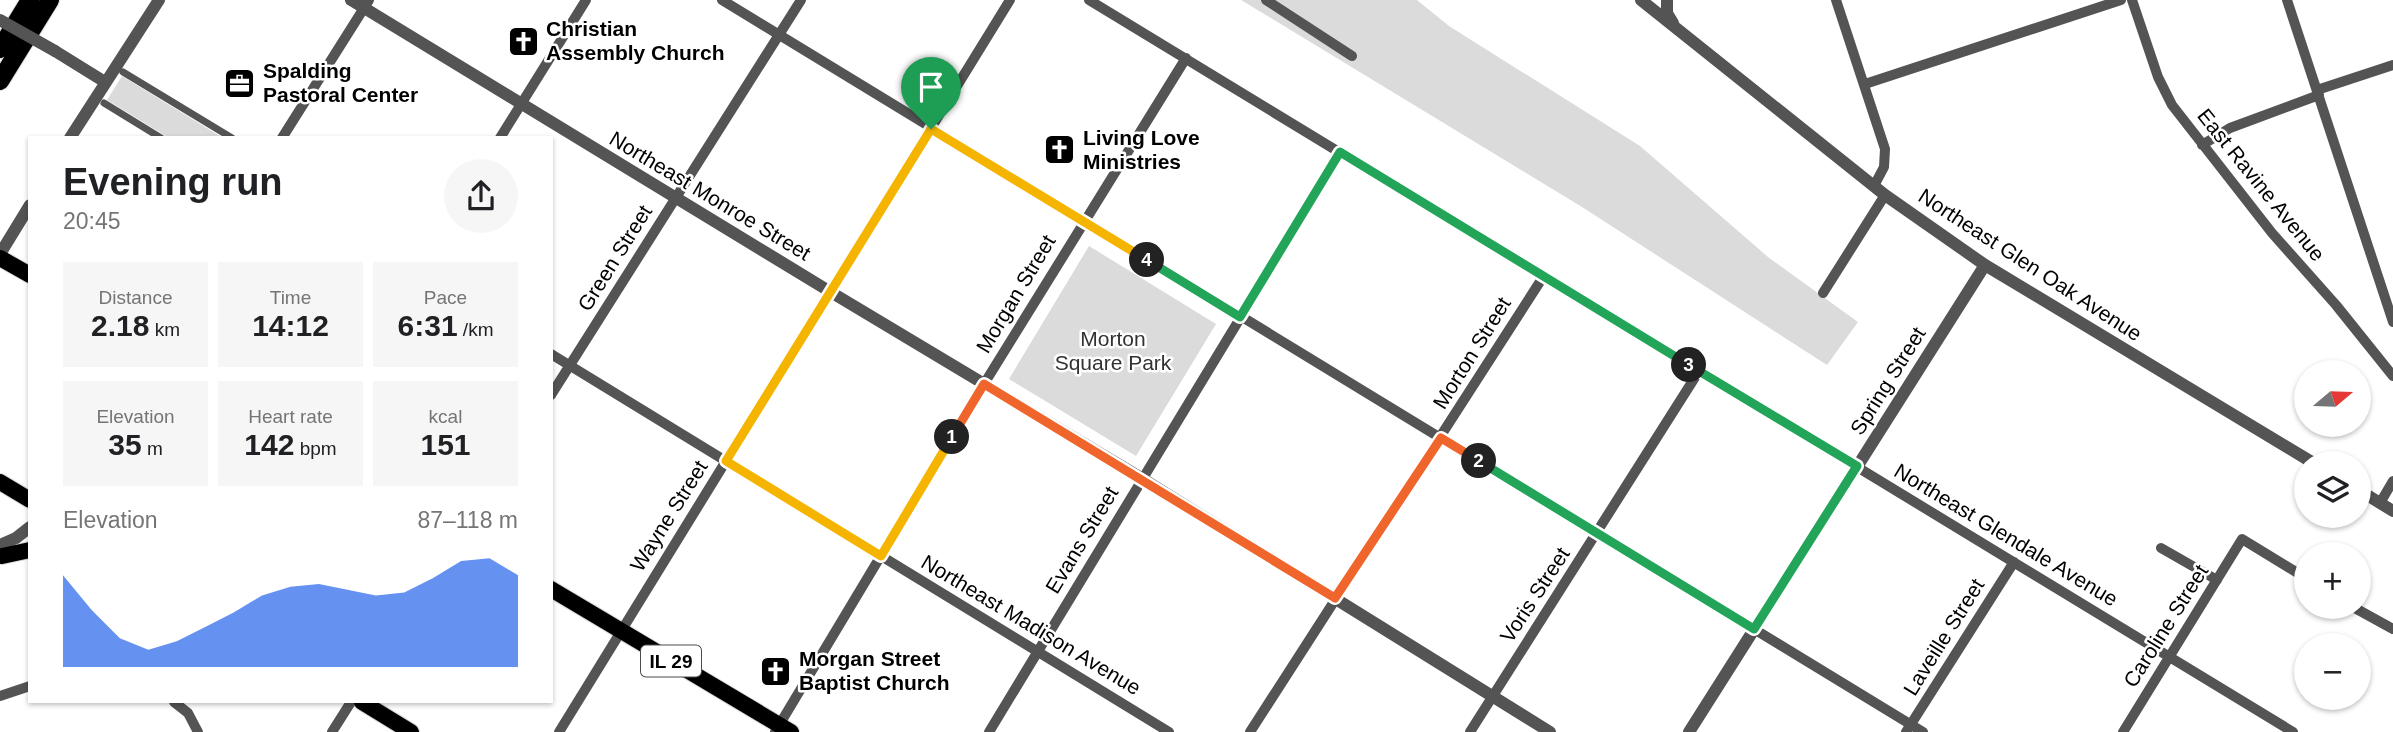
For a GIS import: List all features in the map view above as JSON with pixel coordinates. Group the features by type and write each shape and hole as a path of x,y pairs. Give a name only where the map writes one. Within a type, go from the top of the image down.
{"highway":[{"path":"7,53 50,0"},
{"path":"0,83 7,53 26,6"},
{"path":"0,36 26,6"}],"main road":[{"path":"0,256 28,274"},
{"path":"0,482 28,499"},
{"path":"1,552 28,550"},
{"name":"IL 29","path":"553,590 781,730"},
{"path":"364,703 411,732"}],"street":[{"path":"72,136 104,82 159,0"},
{"name":"Northeast Monroe Street","path":"351,0 367,4 521,104 1141,478 1550,732"},
{"path":"501,136 586,0"},
{"path":"722,0 1754,629 1909,729 1923,732"},
{"name":"Green Street","path":"553,393 801,0"},
{"name":"Wayne Street","path":"559,732 1010,0"},
{"name":"Northeast Glendale Avenue","path":"1089,0 2293,732"},
{"path":"1266,0 1352,56"},
{"name":"Northeast Glen Oak Avenue","path":"1641,0 1885,195 1985,265 2294,451"},
{"path":"1667,0 1668,17 1681,31"},
{"path":"1836,0 1886,153 1884,167 1874,186"},
{"path":"1864,84 2121,0"},
{"name":"East Ravine Avenue","path":"2132,0 2162,88 2272,233 2336,305 2393,376"},
{"path":"2287,0 2393,322"},
{"path":"283,136 367,4"},
{"path":"0,20 104,82"},
{"name":"Morgan Street","path":"781,730 984,384 1186,58"},
{"path":"2203,145 2230,128 2393,65"},
{"path":"123,72 229,136"},
{"path":"104,103 158,136"},
{"path":"233,136 238,129"},
{"name":"Evans Street","path":"989,732 1340,152"},
{"path":"1823,293 1885,195"},
{"path":"0,256 28,208"},
{"name":"Spring Street","path":"1689,732 1985,265"},
{"name":"Morton Street","path":"1250,732 1543,277"},
{"name":"Northeast Madison Avenue","path":"553,355 1169,732"},
{"name":"Voris Street","path":"1470,732 1699,371"},
{"path":"2380,503 2393,481"},
{"path":"2371,497 2393,510"},
{"path":"1,552 28,529"},
{"name":"Caroline Street","path":"2123,732 2242,539 2294,572"},
{"path":"1,552 28,541"},
{"path":"2161,548 2217,580"},
{"name":"Laveille Street","path":"1909,729 2014,562"},
{"path":"2371,617 2393,629"},
{"path":"0,696 28,687"},
{"path":"175,703 188,713 198,732"},
{"path":"332,732 350,703"}],"green space":[{"path":"1241,0 1417,0 1449,26 1640,146 1768,257 1858,322 1827,365 1582,207"},
{"path":"122,76 220,136 166,136 107,100"},
{"name":"Morton Square Park","path":"1089,246 1216,324 1136,456 1009,379"}],"place":[{"name":"Christian Assembly Church","path":"523,41"},
{"name":"Spalding Pastoral Center","path":"240,83"},
{"name":"Living Love Ministries","path":"1060,150"},
{"name":"Morgan Street Baptist Church","path":"776,671"}],"route":[{"path":"931,129 1240,317 1340,152 1857,466 1754,629 1441,438 1335,598 984,384 881,556 726,461 931,129"}]}
